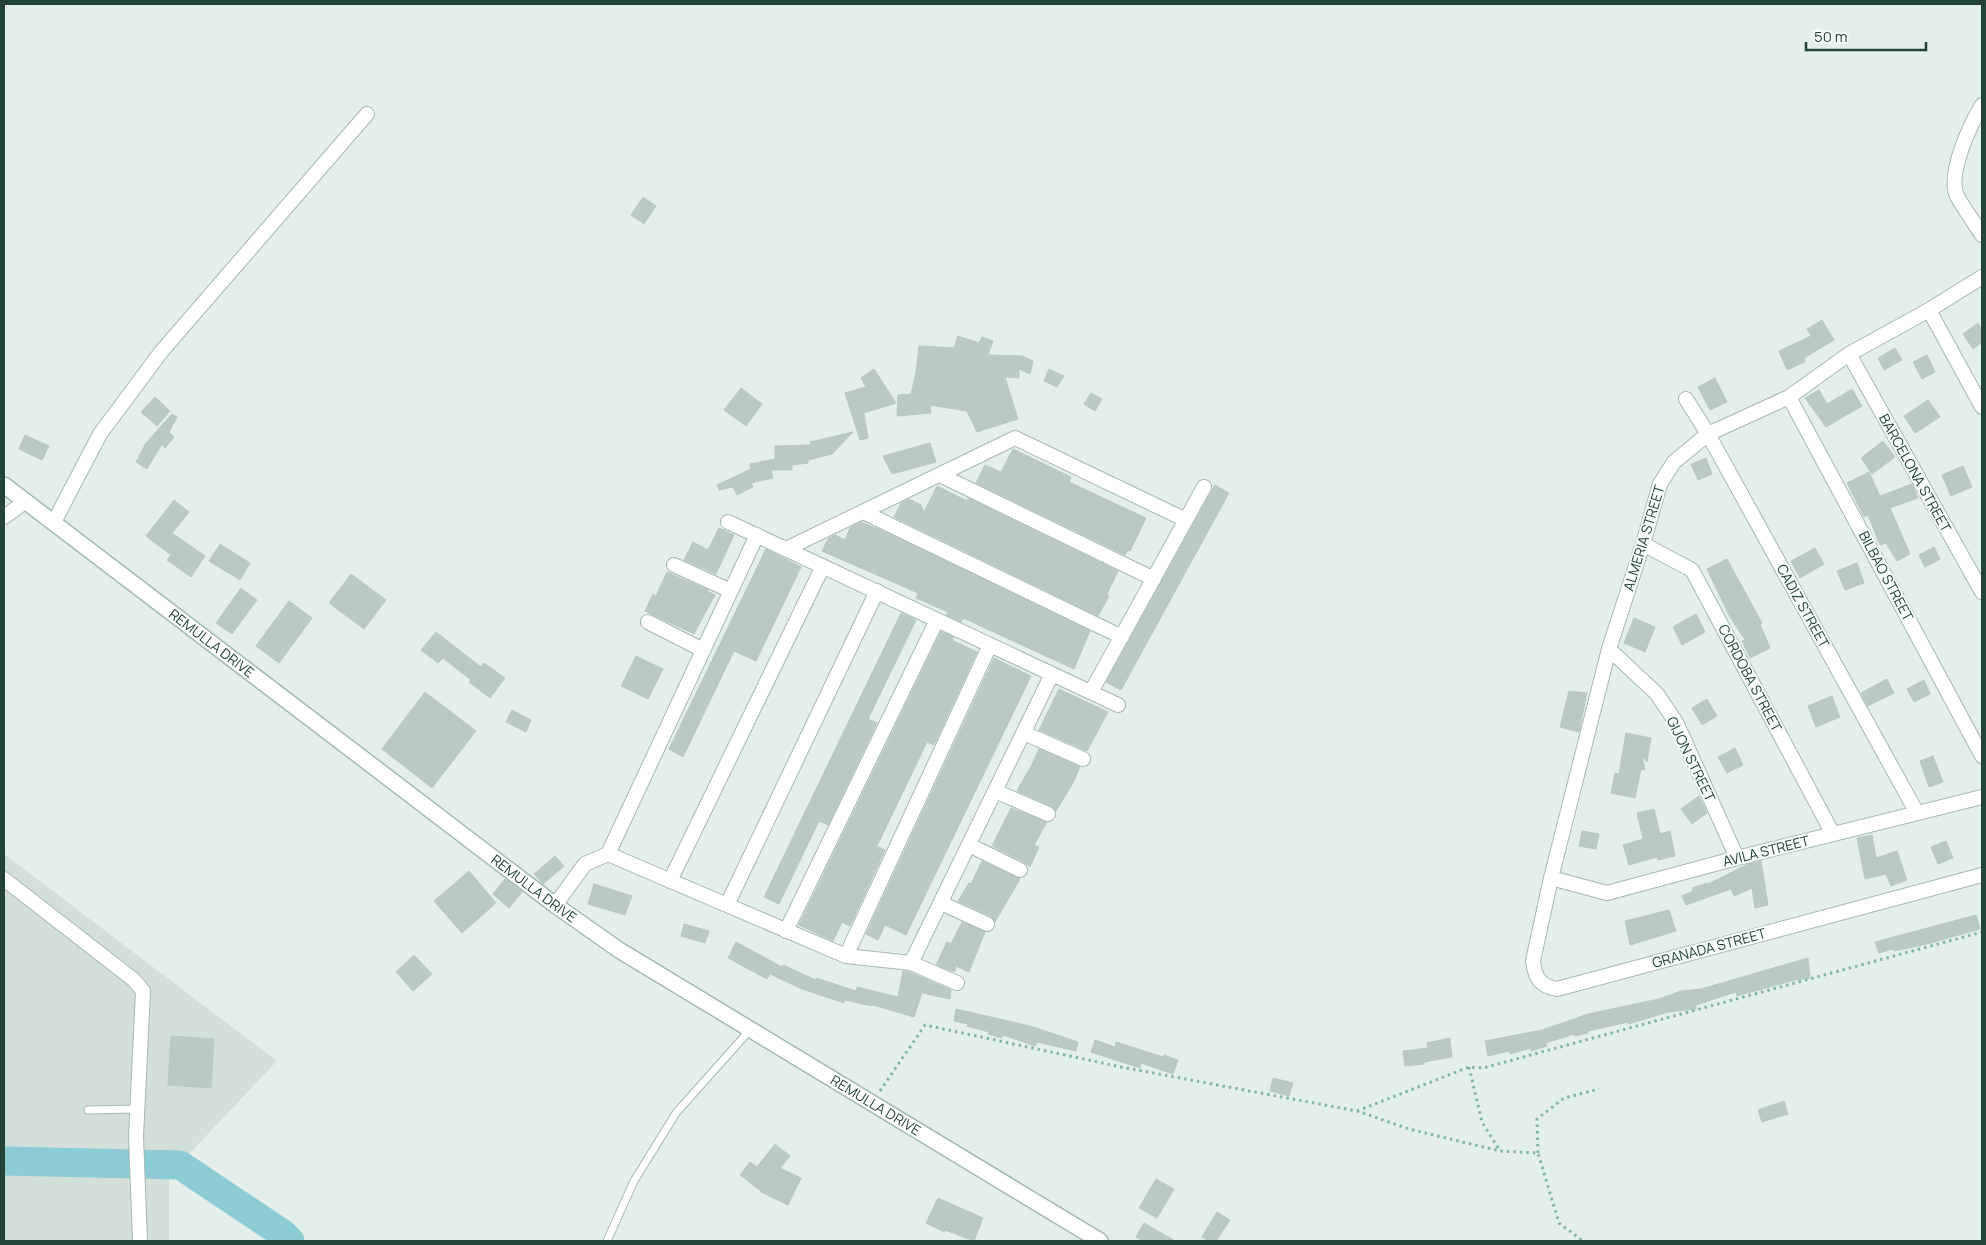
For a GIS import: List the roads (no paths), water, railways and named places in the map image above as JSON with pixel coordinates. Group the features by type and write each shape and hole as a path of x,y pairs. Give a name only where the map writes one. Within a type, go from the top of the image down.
{"main road":[{"name":"REMULLA DRIVE","path":"4,484 555,905 619,950 1100,1241"}],"street":[{"path":"1982,105 1956,163 1954,180 1956,194 1982,235"},
{"path":"54,522 100,434 161,352 367,114"},
{"name":"ALMERIA STREET","path":"1550,878 1609,649 1660,484 1674,462 1708,434 1789,397 1849,354 1929,310 1982,277"},
{"path":"1929,310 1982,407"},
{"name":"BARCELONA STREET","path":"1849,354 1982,592"},
{"name":"BILBAO STREET","path":"1789,397 1982,756"},
{"name":"CADIZ STREET","path":"1686,399 1708,434 1917,813"},
{"path":"786,549 1015,438 1186,520"},
{"path":"940,475 1154,579"},
{"path":"1091,692 1204,487"},
{"path":"4,517 26,501"},
{"path":"863,512 1122,637"},
{"path":"728,522 1118,705"},
{"path":"555,905 585,864 608,854 757,535"},
{"name":"CORDOBA STREET","path":"1643,544 1692,570 1833,834"},
{"path":"674,564 731,591"},
{"path":"670,881 823,566"},
{"path":"727,906 876,592"},
{"path":"786,931 937,620"},
{"path":"648,622 703,650"},
{"path":"846,956 990,645"},
{"name":"GIJON STREET","path":"1609,649 1657,694 1677,724 1738,858"},
{"path":"911,963 1052,674"},
{"path":"1024,733 1083,759"},
{"path":"995,791 1048,814"},
{"name":"AVILA STREET","path":"1550,878 1607,893 1982,797"},
{"path":"969,845 1020,870"},
{"path":"608,854 846,956 911,963 957,982"},
{"name":"GRANADA STREET","path":"1550,878 1533,961 1534,972 1540,982 1546,987 1557,989 1982,875"},
{"path":"4,879 134,980 143,991 136,1137 140,1241"},
{"path":"941,903 988,924"}],"lane":[{"path":"607,1241 634,1181 676,1113 750,1030"},
{"path":"88,1110 137,1109"}],"waterway":[{"path":"4,1161 180,1165 283,1234 290,1241"}]}
